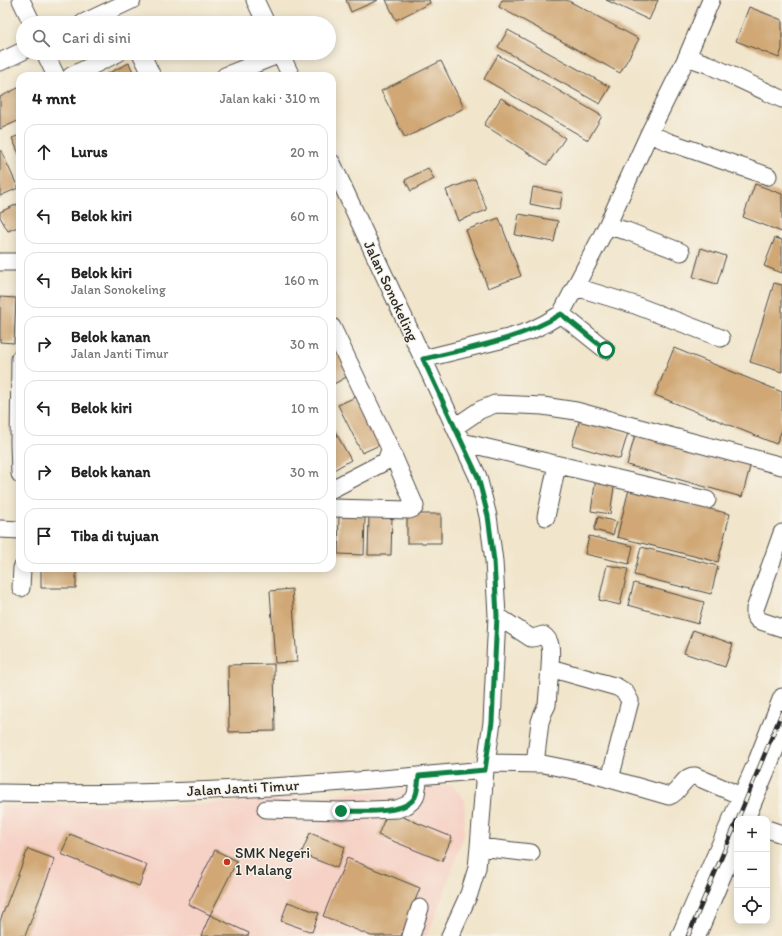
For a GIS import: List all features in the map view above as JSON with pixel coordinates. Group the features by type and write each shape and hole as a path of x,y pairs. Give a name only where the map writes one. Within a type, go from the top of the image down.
{"street":[{"path":"21,0 29,16"},
{"path":"98,16 132,0"},
{"path":"255,0 263,16"},
{"path":"423,359 508,338 530,331 561,314 607,226 687,57 711,0"},
{"path":"0,62 16,54"},
{"path":"687,57 707,64 782,99"},
{"path":"48,60 54,72"},
{"path":"79,72 104,60"},
{"path":"144,60 150,72"},
{"path":"235,72 263,60"},
{"path":"283,60 289,72"},
{"path":"650,134 768,176"},
{"name":"Jalan Sonokeling","path":"336,172 478,477 488,516 494,561 496,616 492,722 486,767 477,868 468,894 450,936"},
{"path":"607,226 627,231 681,252"},
{"path":"0,262 16,262"},
{"path":"576,287 635,305 720,338"},
{"path":"561,314 606,350"},
{"path":"336,335 389,446 414,503 414,508 409,510 336,508"},
{"path":"707,500 556,465 458,435 480,410 495,404 543,406 576,411 782,466"},
{"path":"336,487 380,466 386,461 390,450 389,446"},
{"path":"546,517 556,465"},
{"path":"0,529 16,530"},
{"path":"782,533 755,610 755,616 758,620 782,628"},
{"path":"21,588 22,572"},
{"path":"496,616 531,638 543,635 548,638 550,644 547,705 540,722 536,764"},
{"path":"550,668 617,687 625,692 630,701 610,779"},
{"path":"680,936 782,697"},
{"path":"747,816 782,733"},
{"name":"Jalan Janti Timur","path":"0,793 55,794 199,791 312,785 419,776 486,767 536,764 594,774 669,796 676,792 687,778 690,776 695,776 741,796"},
{"path":"266,809 341,811 398,809 407,805 414,799 419,776"},
{"path":"770,830 782,834"},
{"path":"480,847 531,853"},
{"path":"697,936 734,848"},
{"path":"411,936 420,908"}],"shaded area":[{"name":"SMK Negeri 1 Malang","path":"452,785 465,800 464,834 445,891 427,936 0,936 0,806 194,805"}],"building":[{"path":"346,0 378,0 351,12"},
{"path":"386,0 429,0 430,3 396,20"},
{"path":"502,0 567,0 639,39 620,73 499,7"},
{"path":"606,0 658,0 649,20"},
{"path":"749,7 782,20 782,49 779,58 736,41"},
{"path":"508,30 610,87 600,104 498,47"},
{"path":"498,55 602,116 588,140 484,79"},
{"path":"441,61 464,108 405,138 381,91"},
{"path":"129,63 133,72 111,72"},
{"path":"16,89 16,122 0,129 0,97"},
{"path":"501,98 565,138 547,165 484,125"},
{"path":"16,136 16,147 12,138"},
{"path":"1,150 16,184 16,189 0,196"},
{"path":"428,168 434,179 411,191 405,180"},
{"path":"475,179 487,210 458,221 446,190"},
{"path":"755,184 782,194 782,232 743,217"},
{"path":"533,187 563,193 559,210 530,204"},
{"path":"16,205 16,228 8,231 0,217 0,212"},
{"path":"519,214 558,221 554,242 515,235"},
{"path":"499,218 521,276 488,288 466,230"},
{"path":"775,238 782,240 782,273 764,266"},
{"path":"701,248 726,256 717,284 693,277"},
{"path":"774,283 782,285 782,372 750,362"},
{"path":"0,297 16,298 14,343 0,342"},
{"path":"336,347 350,375 336,383"},
{"path":"674,348 782,392 782,430 776,444 655,395"},
{"path":"360,395 384,443 362,453 338,405"},
{"path":"580,419 628,433 620,459 572,445"},
{"path":"636,431 751,463 742,497 627,465"},
{"path":"336,433 351,460 336,469"},
{"path":"596,478 615,481 610,514 591,511"},
{"path":"629,489 730,514 718,562 617,537"},
{"path":"407,514 441,514 441,543 407,543"},
{"path":"339,515 365,516 364,555 338,554"},
{"path":"369,517 392,518 391,555 368,555"},
{"path":"598,517 617,522 613,535 594,530"},
{"path":"589,536 633,546 629,564 585,554"},
{"path":"641,547 718,566 711,594 634,575"},
{"path":"607,565 628,569 620,605 599,600"},
{"path":"41,572 76,572 76,588 41,588"},
{"path":"634,583 704,602 698,624 628,605"},
{"path":"292,589 297,662 275,663 270,591"},
{"path":"693,630 733,644 725,667 684,653"},
{"path":"274,664 275,731 229,732 228,665"},
{"path":"388,811 452,837 442,861 378,835"},
{"path":"310,833 345,847 337,868 301,854"},
{"path":"70,834 147,865 139,886 61,854"},
{"path":"28,849 55,859 25,936 0,936 0,921"},
{"path":"215,850 237,861 210,915 188,904"},
{"path":"347,858 420,888 401,936 371,936 323,916"},
{"path":"288,902 319,913 312,932 281,921"},
{"path":"210,915 249,933 248,936 201,936"}],"railway":[{"path":"739,816 782,712"},
{"path":"688,936 734,828"}],"place":[{"name":"SMK Negeri 1 Malang","path":"227,862"}],"route":[{"path":"341,811 398,809 407,805 414,799 419,776 485,770 492,722 497,616 494,561 488,516 478,477 423,359 508,338 530,331 561,314 606,350"}]}
